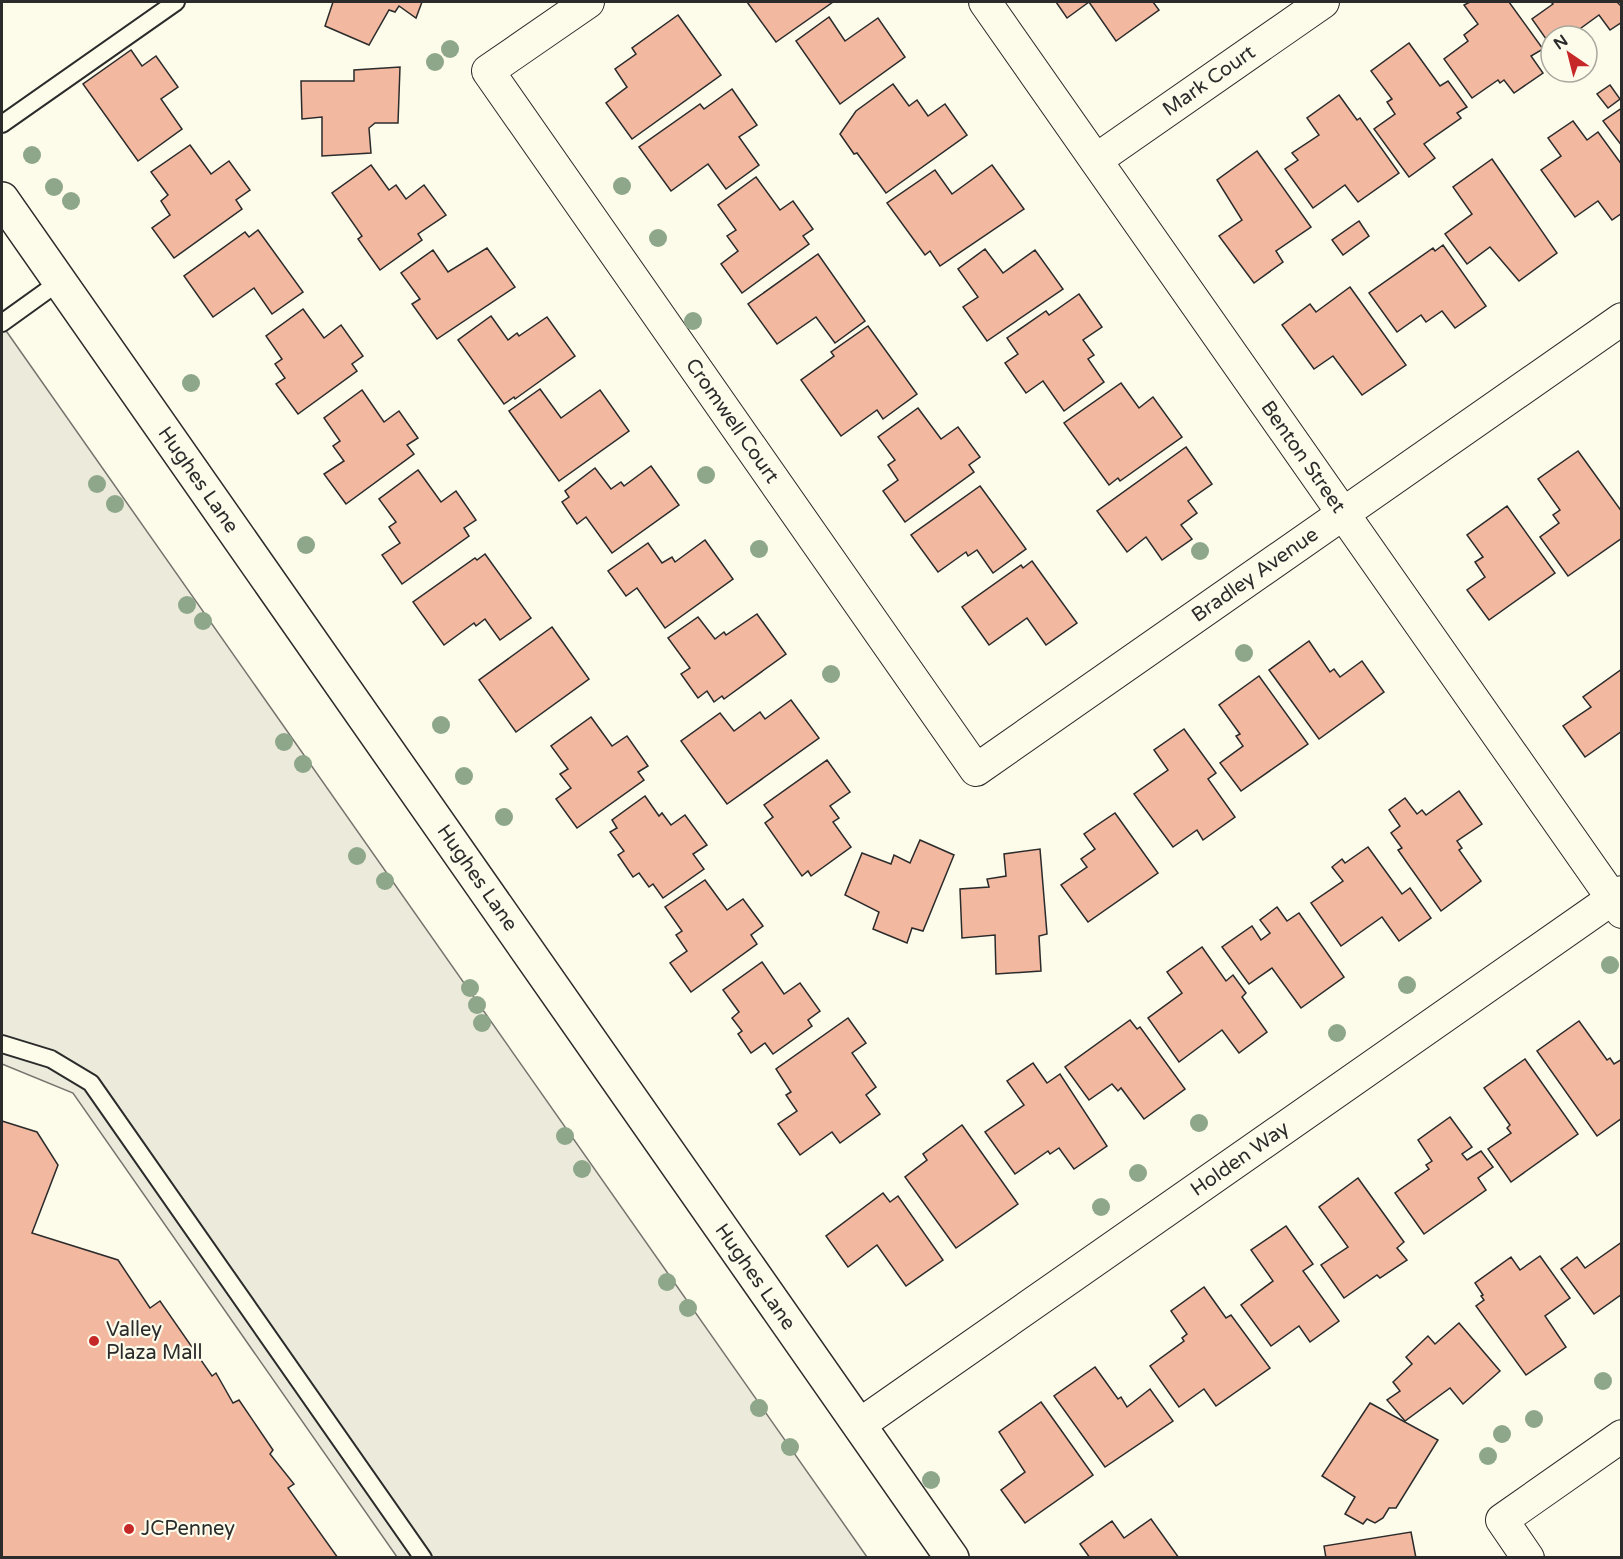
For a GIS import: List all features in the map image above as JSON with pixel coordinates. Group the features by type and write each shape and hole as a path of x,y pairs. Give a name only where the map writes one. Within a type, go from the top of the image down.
{"street":[{"name":"Cromwell Court","path":"588,2 488,71 976,770"},
{"name":"Benton Street","path":"984,2 1618,901"},
{"name":"Mark Court","path":"1096,160 1323,2"},
{"name":"Hughes Lane","path":"2,199 952,1557"},
{"name":"Bradley Avenue","path":"976,770 1622,319"},
{"name":"Holden Way","path":"859,1425 1618,901"},
{"path":"1528,1557 1502,1520 1622,1436"}],"lane":[{"path":"2,124 176,2"},
{"path":"2,323 59,282"},
{"path":"2,1044 51,1059 91,1083 423,1557"}],"shaded area":[{"path":"2,325 867,1557 397,1557 73,1093 2,1064"}],"building":[{"path":"333,2 422,2 416,18 399,6 395,12 389,10 369,45 325,26"},
{"path":"747,2 833,2 776,42"},
{"path":"1056,2 1089,2 1067,18"},
{"path":"1089,2 1153,2 1159,10 1116,41"},
{"path":"1470,2 1509,2 1539,43 1539,51 1531,56 1539,67 1539,76 1514,93 1504,80 1500,83 1498,80 1472,98 1444,59 1468,41 1464,35 1478,24 1464,5"},
{"path":"1551,2 1617,2 1622,7 1622,22 1610,30 1599,15 1587,24 1539,24 1539,29 1532,19 1553,4"},
{"path":"678,15 721,75 632,139 606,103 627,87 615,69 636,54 632,48"},
{"path":"829,17 845,41 878,18 905,57 840,104 796,41"},
{"path":"1409,43 1440,86 1448,81 1467,107 1457,113 1461,118 1424,144 1435,158 1409,177 1374,129 1395,114 1387,102 1392,99 1371,71"},
{"path":"131,50 142,66 156,56 178,87 161,99 182,129 138,161 83,84"},
{"path":"400,67 398,123 375,123 369,128 371,153 322,156 322,117 302,119 301,81 354,81 354,70"},
{"path":"893,84 909,106 917,100 928,116 945,104 967,135 886,193 840,134 856,111"},
{"path":"1610,85 1620,99 1608,108 1597,94"},
{"path":"732,89 757,125 739,137 759,165 726,189 708,164 671,191 639,147 700,104 704,109"},
{"path":"1339,95 1357,120 1360,118 1399,173 1358,202 1345,185 1313,208 1285,169 1298,160 1292,153 1319,135 1307,118"},
{"path":"1622,108 1622,146 1603,121"},
{"path":"1573,121 1587,140 1598,132 1622,165 1622,213 1612,220 1598,201 1575,217 1541,170 1561,156 1548,138"},
{"path":"190,145 211,174 229,161 250,190 236,200 242,209 174,258 152,228 170,215 161,201 168,195 151,172"},
{"path":"1257,151 1311,227 1276,251 1283,262 1254,283 1219,236 1242,220 1217,180"},
{"path":"1492,159 1557,253 1519,281 1490,247 1467,264 1445,234 1472,214 1453,187"},
{"path":"371,165 389,190 396,185 406,199 424,185 446,215 418,234 422,240 380,270 358,239 362,236 332,193"},
{"path":"992,165 1024,209 940,266 930,251 925,255 887,203 935,170 952,194"},
{"path":"756,177 780,210 793,201 813,229 803,236 809,244 742,293 721,264 738,251 727,236 736,230 718,205"},
{"path":"1359,221 1369,236 1343,255 1332,240"},
{"path":"258,230 303,292 272,314 254,288 213,317 184,276 245,232 249,237"},
{"path":"1443,245 1486,306 1455,328 1442,311 1426,322 1421,315 1397,332 1369,293 1433,248 1435,251"},
{"path":"487,248 515,287 437,339 412,304 420,299 401,273 433,250 448,272"},
{"path":"985,249 1003,273 1035,250 1063,289 987,341 963,307 978,297 958,269"},
{"path":"818,254 865,321 835,343 816,317 777,344 748,304"},
{"path":"1350,287 1406,365 1362,395 1333,356 1314,369 1282,325 1310,304 1316,312"},
{"path":"1079,294 1102,327 1083,340 1094,355 1088,359 1104,382 1064,411 1043,381 1026,393 1005,363 1018,354 1007,338 1046,311 1049,315"},
{"path":"303,309 324,338 341,325 363,356 352,364 357,371 298,414 276,384 285,378 275,364 282,359 266,336"},
{"path":"491,316 508,340 517,333 519,336 547,317 575,356 515,399 514,397 504,404 458,340"},
{"path":"868,326 917,394 883,419 877,410 841,436 801,380 834,356 831,352"},
{"path":"1121,383 1139,408 1153,397 1182,437 1120,481 1118,478 1109,485 1064,423"},
{"path":"540,389 561,418 600,390 629,431 559,481 509,411"},
{"path":"362,390 384,422 399,411 418,438 407,445 414,454 346,504 324,474 344,461 333,446 340,441 324,418"},
{"path":"918,408 941,439 958,427 980,457 969,465 974,472 905,522 883,491 898,480 888,465 895,460 878,437"},
{"path":"1186,447 1212,484 1188,501 1197,513 1181,525 1192,539 1162,560 1146,537 1127,552 1097,511"},
{"path":"1578,451 1622,512 1622,538 1568,576 1540,537 1559,523 1553,515 1560,510 1538,479"},
{"path":"651,466 679,505 612,553 586,517 577,524 562,502 569,497 565,491 595,468 611,489 621,482 624,486"},
{"path":"418,470 441,502 456,491 476,520 464,528 469,536 402,584 382,555 400,543 389,527 396,522 379,499"},
{"path":"980,486 1026,549 993,573 977,550 968,556 966,552 938,572 911,535"},
{"path":"1507,506 1555,573 1489,620 1467,590 1485,577 1475,562 1483,557 1467,535"},
{"path":"705,540 733,579 665,628 637,588 626,596 608,571 648,543 662,563 672,557 675,562"},
{"path":"485,554 531,618 500,640 485,619 476,626 474,623 444,645 413,602 475,558 477,560"},
{"path":"1032,561 1077,623 1046,645 1027,618 989,645 962,607 1021,565 1023,568"},
{"path":"757,614 786,654 724,699 722,696 714,702 707,691 698,698 681,674 690,668 668,638 698,617 715,639 724,632 726,635"},
{"path":"552,627 589,679 516,732 479,680"},
{"path":"1309,641 1330,672 1334,669 1340,677 1362,661 1384,692 1319,739 1269,670"},
{"path":"1622,669 1622,731 1585,757 1563,726 1591,707 1583,697"},
{"path":"1259,676 1308,744 1241,791 1220,763 1243,746 1236,736 1240,734 1219,705"},
{"path":"791,700 819,738 727,804 681,741 720,713 734,731 760,712 765,719"},
{"path":"591,717 612,746 627,736 648,766 638,772 644,780 577,828 556,799 571,788 560,774 568,769 551,746"},
{"path":"1184,729 1216,773 1208,779 1235,817 1203,840 1197,830 1173,847 1134,794 1168,770 1154,750"},
{"path":"827,760 850,792 830,806 839,818 833,822 851,847 811,876 808,871 802,876 765,823 773,817 764,805"},
{"path":"1459,791 1482,824 1457,841 1462,848 1459,850 1481,881 1441,911 1398,850 1402,848 1391,833 1400,826 1389,810 1405,798 1417,814 1422,810 1426,815"},
{"path":"645,796 659,816 662,813 671,825 685,815 707,845 693,854 704,869 663,898 653,884 649,887 639,873 633,877 618,855 624,851 610,832 617,828 612,820"},
{"path":"1115,813 1158,873 1088,922 1061,885 1087,867 1081,859 1095,849 1084,834"},
{"path":"920,840 954,855 923,931 912,928 907,943 873,929 879,912 845,895 862,853 891,864 894,855 910,863"},
{"path":"1368,847 1402,894 1410,888 1431,918 1399,941 1382,917 1341,946 1311,903 1343,881 1332,867 1342,859 1345,863"},
{"path":"1040,849 1047,934 1039,936 1041,971 996,974 995,935 962,938 960,889 989,887 987,879 1006,876 1004,854"},
{"path":"705,880 727,910 743,899 763,926 751,935 757,944 691,992 670,963 687,951 676,935 682,931 665,907"},
{"path":"1277,907 1287,921 1299,913 1344,977 1301,1008 1272,968 1249,984 1222,947 1252,926 1261,940 1270,933 1260,920"},
{"path":"1202,947 1226,981 1233,975 1246,993 1242,997 1267,1032 1239,1053 1222,1030 1179,1062 1148,1018 1182,993 1167,972"},
{"path":"762,962 784,994 800,983 820,1011 808,1020 812,1026 773,1054 765,1043 751,1053 738,1034 742,1031 732,1018 739,1012 723,990"},
{"path":"848,1018 866,1043 852,1053 876,1087 866,1095 880,1114 840,1143 832,1132 800,1155 778,1124 797,1111 786,1095 791,1092 776,1069"},
{"path":"1130,1020 1137,1029 1140,1027 1185,1089 1144,1119 1121,1088 1118,1091 1112,1084 1089,1100 1065,1067"},
{"path":"1579,1021 1607,1060 1610,1058 1614,1064 1622,1059 1622,1118 1597,1136 1537,1051"},
{"path":"1525,1059 1578,1134 1511,1182 1488,1149 1511,1133 1507,1128 1510,1125 1484,1088"},
{"path":"1033,1063 1047,1083 1060,1074 1107,1146 1074,1169 1059,1148 1050,1154 1048,1151 1015,1174 985,1132 1024,1105 1007,1081"},
{"path":"1450,1117 1472,1147 1462,1154 1467,1160 1481,1151 1493,1167 1478,1178 1486,1190 1424,1234 1395,1193 1429,1169 1426,1165 1432,1161 1418,1140"},
{"name":"Valley Plaza Mall","path":"2,1121 37,1132 58,1165 32,1233 118,1260 150,1308 160,1301 212,1376 216,1373 233,1403 239,1400 273,1450 270,1454 294,1484 288,1488 338,1558 2,1558"},
{"path":"962,1125 1018,1204 956,1248 905,1177 927,1160 923,1154"},
{"path":"1358,1178 1404,1242 1397,1248 1407,1260 1380,1278 1377,1275 1344,1298 1321,1265 1348,1247 1319,1207"},
{"path":"883,1193 890,1202 898,1196 943,1260 906,1286 877,1245 848,1267 826,1236"},
{"path":"1286,1226 1313,1264 1303,1271 1339,1321 1310,1342 1299,1326 1271,1346 1241,1305 1273,1281 1251,1250"},
{"path":"1622,1242 1622,1294 1594,1314 1561,1269 1577,1257 1585,1268"},
{"path":"1540,1256 1570,1298 1545,1316 1566,1347 1526,1375 1476,1306 1484,1300 1475,1283 1511,1257 1520,1270"},
{"path":"1204,1287 1226,1318 1231,1315 1270,1368 1216,1406 1204,1389 1179,1407 1150,1366 1184,1341 1182,1338 1187,1334 1171,1311"},
{"path":"1459,1323 1500,1371 1463,1404 1450,1388 1405,1421 1387,1400 1400,1391 1393,1382 1412,1364 1406,1357 1428,1336 1435,1344"},
{"path":"1095,1367 1118,1399 1121,1397 1127,1407 1150,1389 1173,1421 1105,1467 1054,1396"},
{"path":"1041,1402 1093,1475 1025,1523 1001,1490 1025,1472 999,1432"},
{"path":"1370,1403 1438,1440 1396,1508 1389,1508 1383,1518 1375,1523 1367,1519 1363,1524 1345,1514 1355,1497 1322,1476"},
{"path":"1151,1519 1179,1558 1090,1558 1080,1544 1112,1521 1124,1538"},
{"path":"1411,1532 1416,1558 1326,1558 1324,1546"}],"place":[{"name":"Valley Plaza Mall","path":"94,1341"},
{"name":"JCPenney","path":"129,1529"}]}
